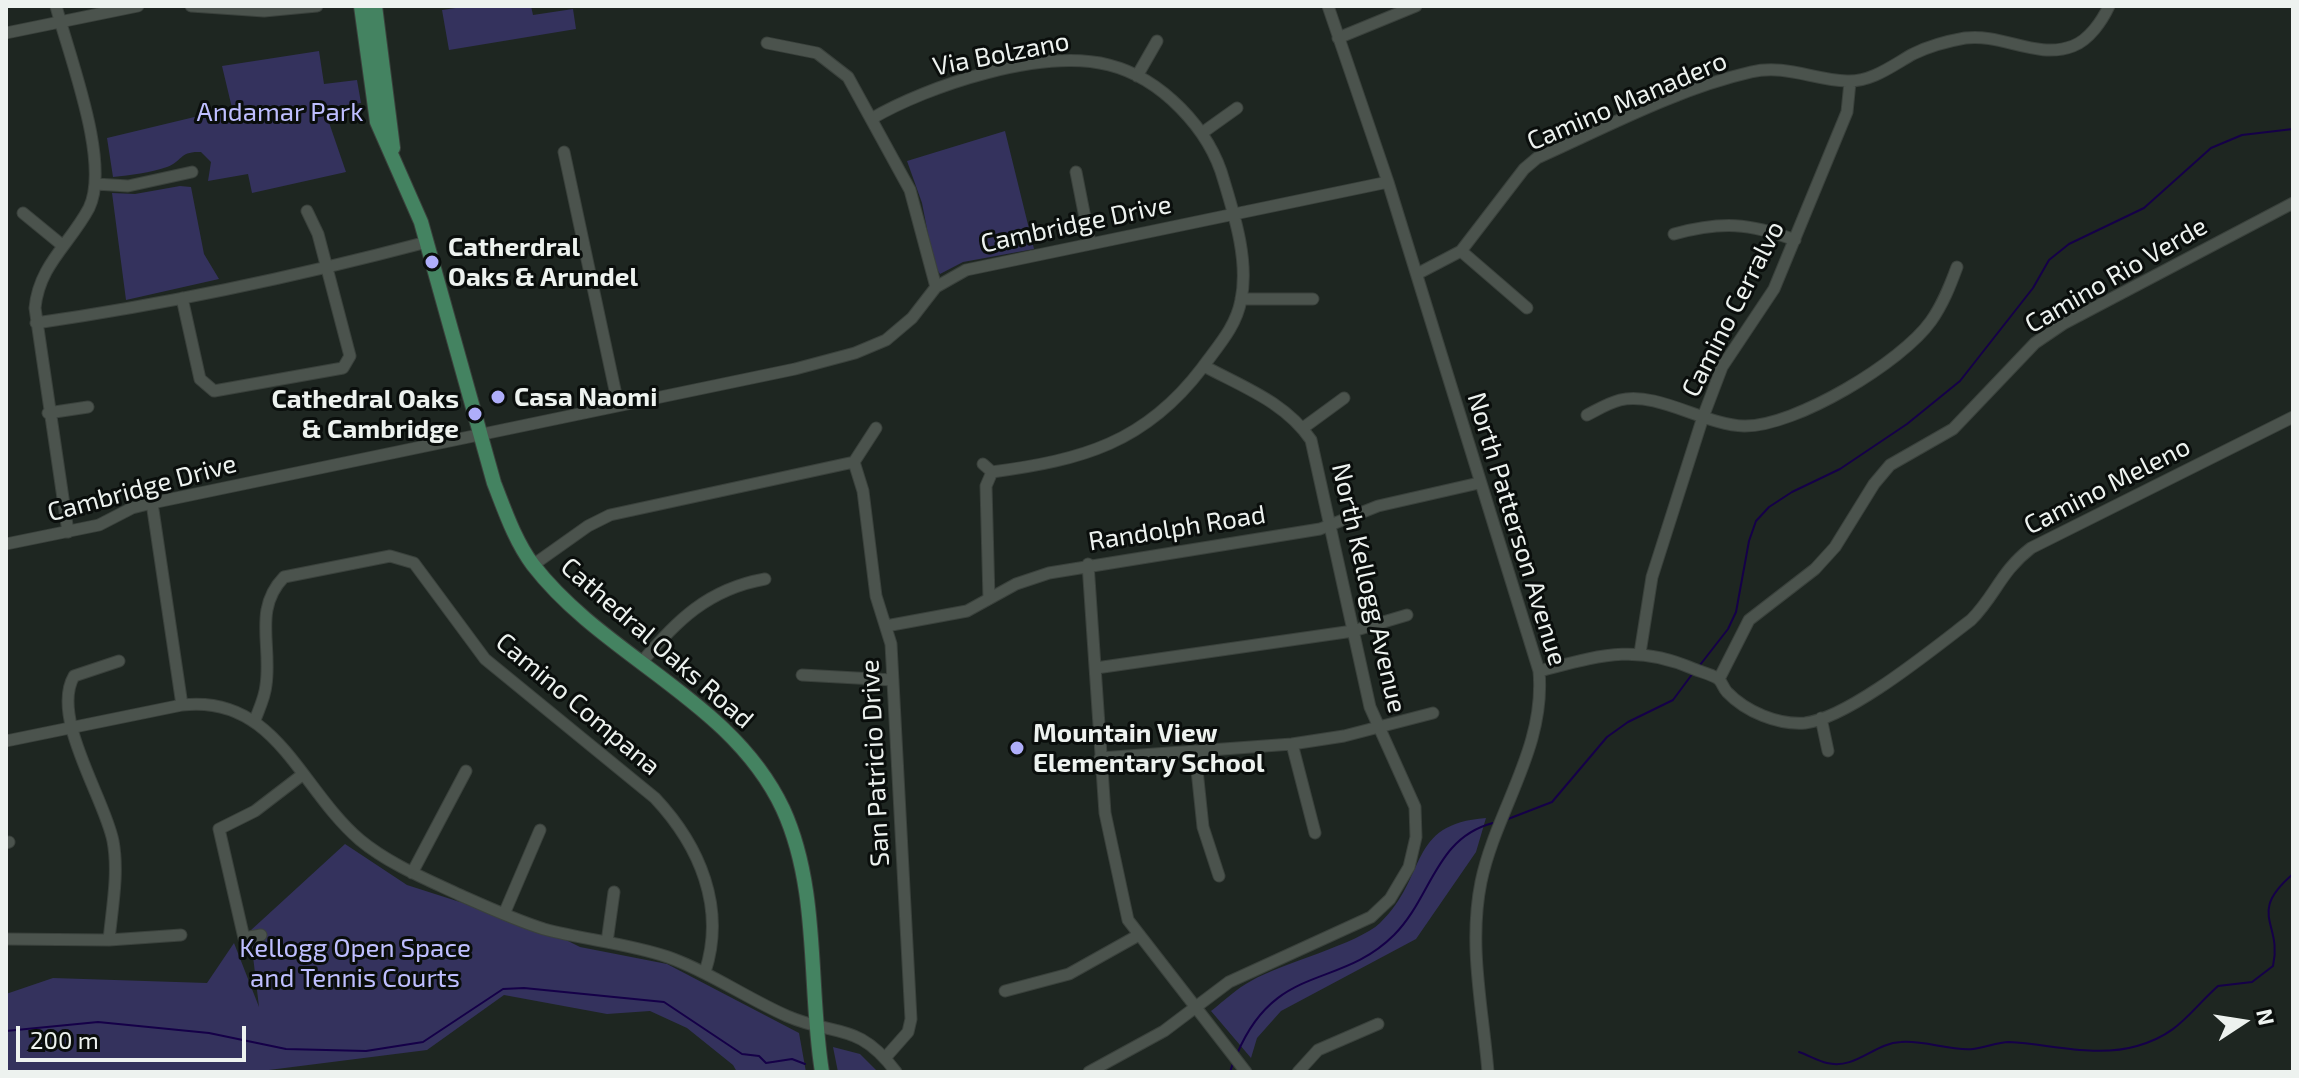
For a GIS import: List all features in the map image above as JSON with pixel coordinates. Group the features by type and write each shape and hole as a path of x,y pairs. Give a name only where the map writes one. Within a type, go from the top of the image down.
{"main road":[{"name":"Cathedral Oaks Road","path":"361,6 374,111 381,136 396,164 427,242 480,433 509,523 533,565 571,605 735,740 766,779 783,809 805,885 815,1023 822,1072"},
{"name":"Cathedral Oaks Road","path":"375,6 382,78 396,164"}],"street":[{"path":"56,6 94,146 96,184 87,211 62,245 36,290 36,323 68,532"},
{"path":"6,33 138,6"},
{"path":"191,6 264,11 317,6"},
{"name":"North Patterson Avenue","path":"1328,6 1388,182 1539,671 1539,716 1531,750 1488,855 1477,906 1476,960 1488,1072"},
{"path":"1338,38 1416,6"},
{"name":"Camino Manadero","path":"1417,274 1461,251 1530,163 1703,87 1753,72 1794,71 1850,82 1888,71 1914,54 1949,41 1971,37 2040,50 2076,45 2096,27 2109,6"},
{"path":"1137,76 1157,41"},
{"path":"767,43 817,53 848,77 910,190 936,287"},
{"name":"Via Bolzano","path":"871,119 905,99 954,82 1063,59 1088,60 1137,76 1171,100 1202,133 1222,174 1233,215 1243,279 1241,299 1228,334 1188,387 1157,416 1124,438 1070,460 988,468 989,599"},
{"name":"Camino Cerralvo","path":"1640,653 1652,577 1703,417 1722,367 1774,289 1847,112 1850,82"},
{"path":"1202,133 1237,108"},
{"path":"564,152 618,404"},
{"path":"96,184 128,186 192,172"},
{"path":"1076,172 1090,243"},
{"name":"Cambridge Drive","path":"6,544 99,525 132,508 152,503 795,369 872,347 898,331 936,287 984,264 1388,182"},
{"name":"Camino Rio Verde","path":"1719,679 1749,620 1825,558 1890,465 1964,420 2035,343 2063,324 2293,203"},
{"path":"182,298 204,392 352,364 327,268 307,211"},
{"path":"23,213 62,245"},
{"path":"1674,234 1728,224 1758,226 1795,240"},
{"path":"36,323 182,298 327,268 427,242"},
{"path":"1461,251 1527,308"},
{"path":"1587,415 1621,400 1634,399 1742,426 1758,425 1822,403 1906,347 1930,323 1957,267"},
{"path":"1241,299 1313,299"},
{"name":"North Kellogg Avenue","path":"1089,1072 1130,1053 1229,982 1371,917 1390,899 1409,867 1417,822 1409,791 1377,727 1314,449 1303,428 1279,406 1204,366"},
{"path":"1303,428 1344,398"},
{"path":"48,413 88,407"},
{"name":"Camino Meleno","path":"1539,671 1610,653 1640,653 1673,659 1719,679 1728,693 1762,715 1804,723 1821,718 1847,708 1971,620 1983,608 2009,565 2031,548 2293,417"},
{"path":"533,565 588,526 610,515 854,462 876,428"},
{"name":"San Patricio Drive","path":"854,462 863,491 876,596 886,626 893,680 911,1019 900,1044 885,1058"},
{"name":"Randolph Road","path":"886,626 953,615 1016,584 1088,564 1331,526 1378,506 1479,483"},
{"path":"152,503 182,705"},
{"name":"Camino Compana","path":"255,720 266,687 264,611 274,588 284,577 390,556 414,563 485,659 655,798 674,818 708,886 715,925 705,972"},
{"path":"1088,564 1100,758 1117,878 1128,920 1137,936 1243,1069"},
{"path":"641,663 680,618 703,600 744,583 765,579"},
{"path":"1096,668 1353,631 1407,615"},
{"path":"109,940 115,870 113,843 107,818 86,775 68,690 74,676 119,661"},
{"path":"802,675 893,680"},
{"path":"6,741 182,705 228,707 255,720 269,731 336,818 362,842 412,873 544,929 644,950 705,972 790,1017 860,1037 896,1072"},
{"path":"1100,758 1292,744 1433,713"},
{"path":"1821,718 1828,751"},
{"path":"1292,744 1315,833"},
{"path":"1195,751 1203,827 1219,876"},
{"path":"412,873 466,771"},
{"path":"261,935 244,938 219,829 255,811 302,775"},
{"path":"504,914 540,830"},
{"path":"607,942 614,892"},
{"path":"6,939 167,939 181,935"},
{"path":"1005,991 1069,974 1137,936"},
{"path":"1298,1072 1318,1050 1378,1024"}],"green space":[{"path":"469,6 531,6 533,15 573,9 576,29 449,50 442,10"},
{"name":"Andamar Park","path":"319,51 324,84 357,80 361,103 324,108 346,172 252,193 248,174 208,181 211,162 201,152 194,152 161,169 113,177 107,138 232,108 222,66"},
{"path":"1005,131 1034,249 963,262 940,274 934,265 922,203 907,161"},
{"path":"191,187 204,254 219,279 126,300 112,193 135,194"},
{"path":"1486,818 1476,852 1416,939 1281,1011 1257,1038 1251,1058 1211,1011 1251,981 1369,931 1395,905 1430,841 1460,822"},
{"name":"Kellogg Open Space and Tennis Courts","path":"345,844 407,885 544,929 580,947 667,964 799,1033 806,1072 737,1072 733,1065 687,1028 650,1011 607,1014 504,995 427,1050 253,1072 6,1072 6,994 53,978 207,983 234,943 259,1007 250,931"},
{"path":"833,1047 860,1054 878,1072 838,1072"}],"waterway":[{"path":"1700,665 1728,629 1736,612 1749,541 1756,521 1769,507 1840,469 1907,424 1960,381 2033,288 2049,260 2069,244 2144,208 2211,148 2242,135 2293,129"},
{"path":"1508,819 1552,802 1607,737 1628,722 1673,700 1693,673"},
{"path":"1237,1054 1253,1025 1270,1004 1289,990 1352,964 1394,935 1458,841 1493,823"},
{"path":"1799,1052 1837,1064 1901,1042 1964,1049 2009,1042 2105,1051 2151,1041 2182,1022 2218,986 2252,982 2273,966 2274,939 2269,919 2271,899 2293,874"},
{"path":"6,1031 98,1022 209,1033 286,1049 366,1051 423,1042 503,989 524,988 664,1002 742,1054 759,1056 766,1063 792,1059 805,1064"},
{"path":"1230,1072 1233,1063"}],"place":[{"name":"Catherdral Oaks & Arundel","path":"432,262"},
{"name":"Casa Naomi","path":"498,397"},
{"name":"Cathedral Oaks & Cambridge","path":"475,414"},
{"name":"Mountain View Elementary School","path":"1017,748"}]}
